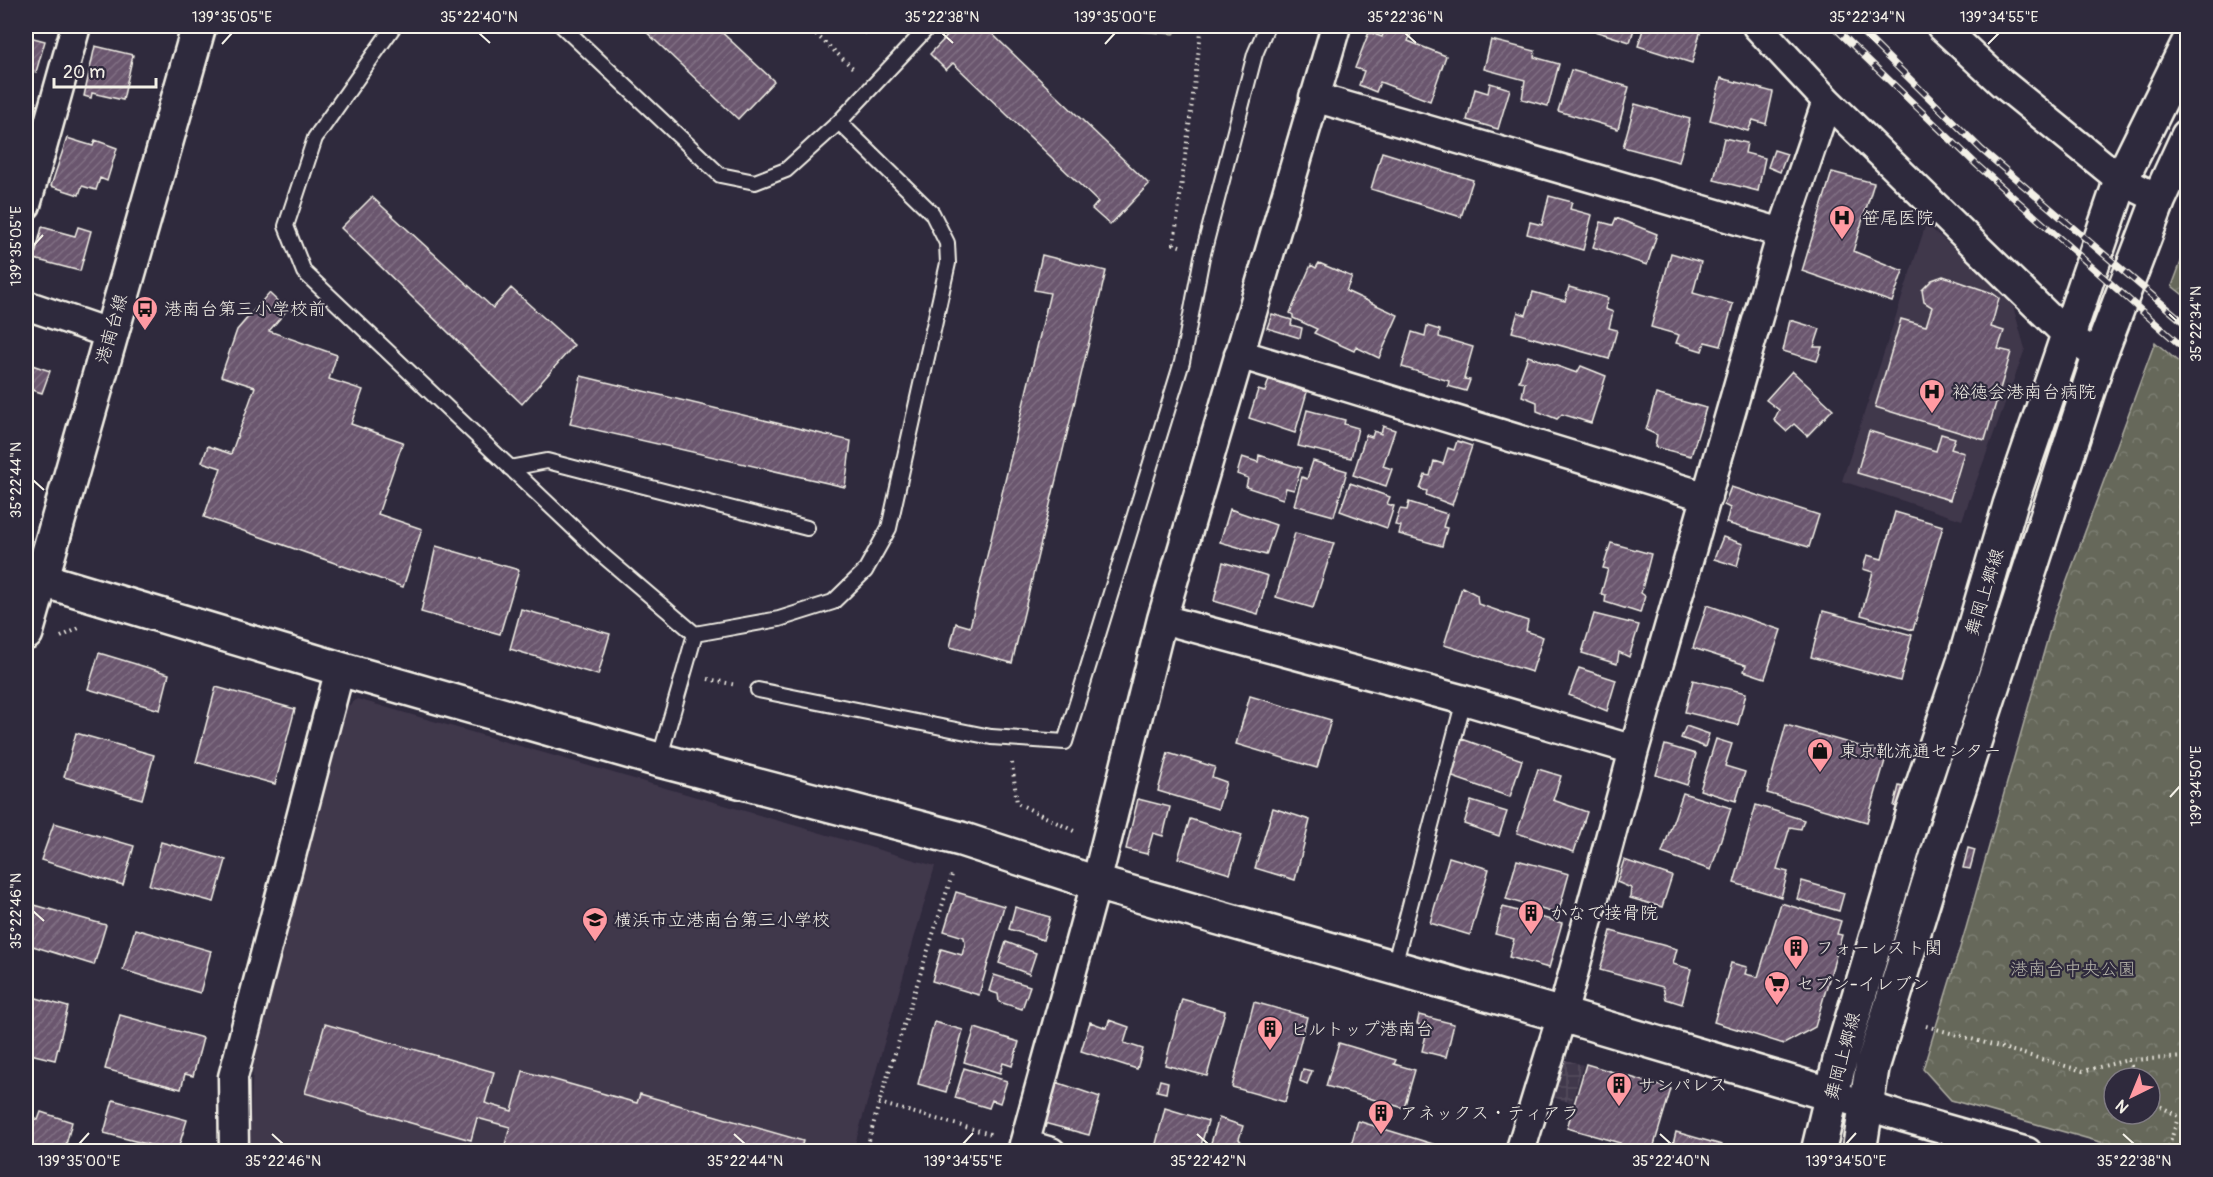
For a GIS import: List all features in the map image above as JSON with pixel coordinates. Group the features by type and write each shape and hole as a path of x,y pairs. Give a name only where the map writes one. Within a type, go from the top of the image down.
{"street":[{"path":"26,205 75,26"},
{"name":"港南台線","path":"26,633 33,577 111,334 199,26"},
{"path":"1032,1149 1162,619 1336,26"},
{"path":"1757,26 1827,101 2067,335 2099,357"},
{"path":"1941,26 2002,83 2121,180 2158,199"},
{"name":"舞岡上郷線","path":"1818,1152 1840,1060 1914,811 1964,662 2010,505 2121,180 2187,45"},
{"path":"1314,97 1782,233"},
{"path":"1521,1152 1562,1015 1634,750 1782,233 1827,101"},
{"name":"舞岡上郷線","path":"1859,1152 1872,1068 1930,880 2099,357 2158,199 2187,136"},
{"path":"26,305 111,334"},
{"path":"1239,354 1707,497"},
{"path":"33,577 340,669 659,760 961,839 1096,883 1394,966 2028,1152"},
{"path":"1162,619 1464,700 1634,750"},
{"path":"234,1152 233,1077 340,669"}],"lane":[{"path":"394,26 315,138 286,226 304,272 600,553 695,634"},
{"path":"562,26 720,175 755,182 786,170 839,122 929,26"},
{"path":"758,690 969,733 1010,739 1065,742 1182,362 1202,257 1256,54 1267,26"},
{"path":"695,634 779,619 832,602 865,571 889,528 948,263 947,243 932,213 839,122"},
{"path":"510,468 547,461 807,528"},
{"path":"659,760 695,634"},
{"path":"1394,966 1464,700"}],"path":[{"path":"807,26 873,86"},
{"path":"1202,257 1174,244 1201,32 1204,26"},
{"path":"684,673 758,690"},
{"path":"1010,739 1017,803 1076,831 1079,841"},
{"path":"866,1152 961,839"},
{"path":"1926,1026 2083,1071 2128,1060 2187,1057"},
{"path":"2128,1060 2131,1066"},
{"path":"879,1103 1032,1149"},
{"path":"2162,1108 2187,1121"},
{"path":"2167,1152 2178,1118"}],"shaded area":[{"name":"裕徳会港南台病院","path":"1926,224 2011,299 2025,349 1962,520 1842,481"},
{"path":"2187,344 2187,370 2176,360"},
{"name":"横浜市立港南台第三小学校","path":"357,699 935,866 853,1151 248,1152 256,1021 343,710"},
{"path":"1563,1059 1583,1065 1572,1103 1552,1097"}],"green space":[{"path":"1074,26 1181,26 1174,34"},
{"path":"2187,246 2187,298 2172,286"},
{"name":"港南台中央公園","path":"2155,342 2188,370 2187,1152 2132,1151 1951,1100 1923,1069 1966,928 2054,616"}],"building":[{"path":"640,26 715,26 774,81 738,119"},
{"path":"858,26 873,26 865,34"},
{"path":"957,26 984,26 1149,184 1110,225 1092,209 1098,202 953,63 946,70 930,54"},
{"path":"1386,26 1414,26 1408,41 1446,56 1430,101 1380,82 1376,92 1359,85 1364,71 1355,68 1369,32 1382,37"},
{"path":"1589,26 1635,26 1630,42 1588,29"},
{"path":"1644,26 1702,26 1692,63 1638,46"},
{"path":"26,36 45,41 36,72 26,69"},
{"path":"1491,40 1535,51 1534,57 1559,64 1548,106 1522,99 1525,80 1484,69"},
{"path":"95,46 133,55 123,100 92,93 91,98 84,96"},
{"path":"1571,70 1629,87 1618,129 1558,111"},
{"path":"1721,78 1773,92 1766,124 1753,120 1748,131 1710,120"},
{"path":"1490,83 1510,89 1498,129 1467,120 1475,89 1488,93"},
{"path":"26,90 33,92 26,114"},
{"path":"1635,104 1690,119 1679,162 1623,147"},
{"path":"67,138 93,146 95,140 117,148 107,181 100,178 96,190 82,186 79,195 51,186"},
{"path":"1724,138 1747,143 1745,153 1765,158 1758,191 1714,180"},
{"path":"1774,150 1787,154 1780,172 1768,167"},
{"path":"1382,152 1473,180 1461,217 1371,189"},
{"path":"1832,172 1874,183 1853,251 1903,271 1892,302 1802,271"},
{"path":"1549,196 1572,202 1570,209 1592,215 1583,250 1527,234 1530,222 1542,225"},
{"path":"372,197 493,308 511,288 574,345 522,404 341,228"},
{"path":"1616,218 1657,234 1647,265 1593,247 1601,222 1613,225"},
{"path":"42,227 75,236 78,227 91,231 80,271 34,259"},
{"path":"1671,253 1701,262 1693,293 1733,304 1721,346 1705,342 1702,351 1676,343 1679,335 1651,327"},
{"path":"1042,255 1106,271 1012,663 950,647 956,623 970,627 1050,293 1034,290"},
{"path":"1319,263 1352,277 1346,291 1398,315 1379,358 1356,347 1354,351 1314,333 1317,329 1293,318 1290,313 1311,265 1316,268"},
{"path":"1943,276 1992,293 1999,298 1991,327 2004,331 1998,349 2011,352 1985,440 1875,407 1901,319 1926,326 1932,307 1924,302 1922,290 1932,280"},
{"path":"1569,287 1608,298 1605,309 1613,312 1609,328 1617,330 1609,359 1512,332 1518,312 1526,315 1533,292 1565,301"},
{"path":"269,293 287,310 269,331 337,355 329,379 363,390 351,424 403,442 378,514 422,529 403,587 204,517 221,468 202,462 208,446 231,454 255,387 221,376 237,330"},
{"path":"1272,314 1292,320 1291,325 1302,328 1300,338 1267,328"},
{"path":"1790,320 1820,329 1814,347 1822,347 1817,361 1783,351"},
{"path":"1427,326 1440,330 1439,337 1473,347 1464,379 1470,380 1466,391 1448,386 1449,381 1402,367 1412,332 1425,336"},
{"path":"1528,356 1577,373 1581,366 1606,376 1591,423 1562,414 1557,419 1537,411 1537,402 1522,396 1525,382 1519,381"},
{"path":"26,363 50,371 42,393 26,388"},
{"path":"1792,371 1833,409 1807,436 1794,424 1786,431 1774,420 1779,410 1766,400"},
{"path":"581,376 851,441 845,487 570,424"},
{"path":"1269,379 1307,392 1295,433 1249,418 1258,390 1265,392"},
{"path":"1656,394 1706,408 1691,456 1655,447 1657,435 1646,430"},
{"path":"1307,410 1345,420 1344,424 1358,428 1351,458 1298,446"},
{"path":"1383,426 1395,430 1383,466 1392,469 1386,486 1353,475 1366,435 1372,437 1374,431 1381,434"},
{"path":"1869,431 1936,451 1941,434 1955,438 1951,449 1964,453 1950,500 1857,473"},
{"path":"1457,441 1472,446 1452,505 1426,495 1427,491 1420,489 1425,475 1430,476 1434,461 1443,464 1448,448 1454,450"},
{"path":"1259,455 1301,468 1294,490 1286,488 1283,499 1246,487 1248,478 1237,474 1242,457 1258,462"},
{"path":"1313,461 1347,471 1334,516 1294,505 1302,477 1307,479"},
{"path":"1350,483 1390,497 1387,504 1394,506 1387,528 1340,511"},
{"path":"1731,487 1819,515 1809,547 1726,523 1730,508 1724,505"},
{"path":"1409,502 1447,514 1443,527 1447,528 1442,546 1399,534 1401,526 1395,525 1400,509 1407,510"},
{"path":"1230,509 1276,525 1266,555 1220,542"},
{"path":"1895,512 1943,526 1913,630 1861,615 1873,572 1863,569 1867,555 1882,559"},
{"path":"1295,533 1334,543 1313,608 1276,597"},
{"path":"1723,537 1743,544 1737,566 1714,559"},
{"path":"1611,543 1651,554 1641,593 1645,596 1640,613 1605,602 1606,595 1601,594 1608,569 1603,568"},
{"path":"436,546 519,570 500,634 421,612"},
{"path":"1223,562 1268,576 1258,614 1214,601"},
{"path":"1462,587 1477,595 1478,604 1528,621 1526,631 1543,637 1532,672 1444,645"},
{"path":"1707,605 1781,630 1765,678 1744,671 1746,665 1693,648"},
{"path":"521,609 610,634 598,675 510,649"},
{"path":"1823,611 1912,635 1900,681 1811,657"},
{"path":"1594,614 1639,625 1629,657 1619,652 1617,664 1582,653"},
{"path":"99,653 169,674 160,710 88,689"},
{"path":"1579,668 1616,680 1607,711 1569,695"},
{"path":"1693,680 1746,693 1738,725 1685,712"},
{"path":"216,687 295,709 275,784 196,762"},
{"path":"1250,696 1331,720 1317,768 1236,744"},
{"path":"1786,725 1887,754 1867,822 1767,793"},
{"path":"1686,726 1709,734 1705,747 1681,738"},
{"path":"76,733 154,755 142,799 64,777"},
{"path":"1462,739 1522,760 1510,797 1450,776"},
{"path":"1716,739 1732,744 1725,766 1745,772 1736,801 1700,790"},
{"path":"1665,745 1696,754 1687,785 1656,775"},
{"path":"1168,753 1215,767 1212,777 1226,782 1218,809 1158,791"},
{"path":"1538,769 1561,776 1553,800 1587,812 1574,852 1517,833"},
{"path":"1899,786 1906,788 1900,808 1894,806"},
{"path":"1683,793 1731,808 1711,870 1662,853"},
{"path":"1138,799 1170,807 1163,836 1153,833 1147,854 1126,849"},
{"path":"1471,801 1507,812 1499,836 1464,824"},
{"path":"1756,805 1804,820 1801,829 1790,827 1777,869 1788,872 1781,897 1734,883"},
{"path":"1273,808 1310,820 1295,880 1255,868"},
{"path":"1190,819 1242,835 1230,874 1178,858"},
{"path":"54,823 134,846 123,885 41,860"},
{"path":"161,842 226,860 214,902 149,885"},
{"path":"1968,848 1975,850 1970,869 1963,868"},
{"path":"1449,857 1489,869 1470,935 1430,923"},
{"path":"1517,860 1569,874 1558,914 1506,899"},
{"path":"1624,860 1672,876 1662,907 1630,898 1631,888 1617,882"},
{"path":"1802,881 1844,893 1839,911 1797,899"},
{"path":"956,892 1004,906 979,995 932,981 941,949 962,955 965,944 964,937 944,931"},
{"name":"フォーレスト関","path":"1781,903 1841,921 1837,934 1842,935 1815,1027 1784,1044 1714,1022 1731,963 1747,967 1745,974 1758,977"},
{"path":"31,904 106,925 94,965 26,944 26,920"},
{"path":"1015,907 1050,917 1043,940 1009,929"},
{"name":"かなで接骨院","path":"1503,907 1562,923 1549,968 1509,957 1514,939 1495,934"},
{"path":"135,929 211,951 200,993 123,970"},
{"path":"1611,931 1677,949 1673,964 1691,969 1682,1004 1666,999 1663,987 1600,970"},
{"path":"1006,942 1036,953 1029,974 999,963"},
{"path":"994,975 1030,986 1022,1009 999,1002 998,994 989,991"},
{"path":"26,995 68,1007 55,1060 26,1053"},
{"path":"1182,999 1225,1011 1207,1076 1165,1065"},
{"name":"ヒルトップ港南台","path":"1254,1002 1307,1017 1285,1102 1232,1087"},
{"path":"120,1015 203,1038 193,1076 185,1074 181,1089 105,1069"},
{"path":"1419,1015 1454,1024 1446,1057 1422,1051 1428,1027 1417,1024"},
{"path":"1109,1020 1129,1027 1124,1043 1143,1049 1137,1069 1081,1051 1090,1022 1107,1028"},
{"path":"934,1022 963,1030 946,1092 918,1084"},
{"path":"325,1024 494,1072 485,1103 512,1111 523,1071 637,1103 640,1094 803,1141 800,1152 503,1152 510,1127 477,1118 471,1140 305,1093"},
{"path":"975,1028 1019,1042 1012,1066 1003,1063 1000,1073 964,1062"},
{"path":"1339,1043 1396,1060 1394,1064 1415,1070 1404,1108 1326,1086"},
{"name":"サンパレス","path":"1586,1064 1671,1089 1652,1152 1631,1152 1619,1148 1620,1143 1567,1128"},
{"path":"964,1068 1007,1081 1000,1103 992,1100 989,1108 955,1098"},
{"path":"1303,1069 1312,1071 1307,1084 1300,1081"},
{"path":"1160,1080 1168,1082 1166,1093 1157,1091"},
{"path":"1056,1082 1100,1097 1089,1135 1044,1123"},
{"path":"113,1100 187,1120 177,1152 104,1133"},
{"path":"1165,1108 1208,1121 1199,1152 1167,1152 1155,1148"},
{"path":"41,1112 72,1122 64,1152 26,1152 26,1115 38,1120"},
{"path":"1219,1118 1243,1126 1239,1139 1249,1152 1208,1152"},
{"name":"アネックス・ティアラ","path":"1358,1121 1459,1152 1349,1152"},
{"path":"1676,1132 1722,1145 1720,1152 1671,1152"},
{"path":"1938,1143 1970,1152 1936,1152"}],"railway":[{"path":"1833,26 1978,166 2188,352"},
{"path":"1856,26 1982,150 2188,326"}],"place":[{"name":"笹尾医院","path":"1842,241"},
{"name":"港南台第三小学校前","path":"145,332"},
{"name":"裕徳会港南台病院","path":"1932,415"},
{"name":"東京靴流通センター","path":"1820,774"},
{"name":"かなで接骨院","path":"1531,936"},
{"name":"横浜市立港南台第三小学校","path":"595,943"},
{"name":"フォーレスト関","path":"1796,971"},
{"name":"セブン-イレブン","path":"1777,1007"},
{"name":"ヒルトップ港南台","path":"1270,1052"},
{"name":"サンパレス","path":"1619,1108"},
{"name":"アネックス・ティアラ","path":"1381,1136"}]}
